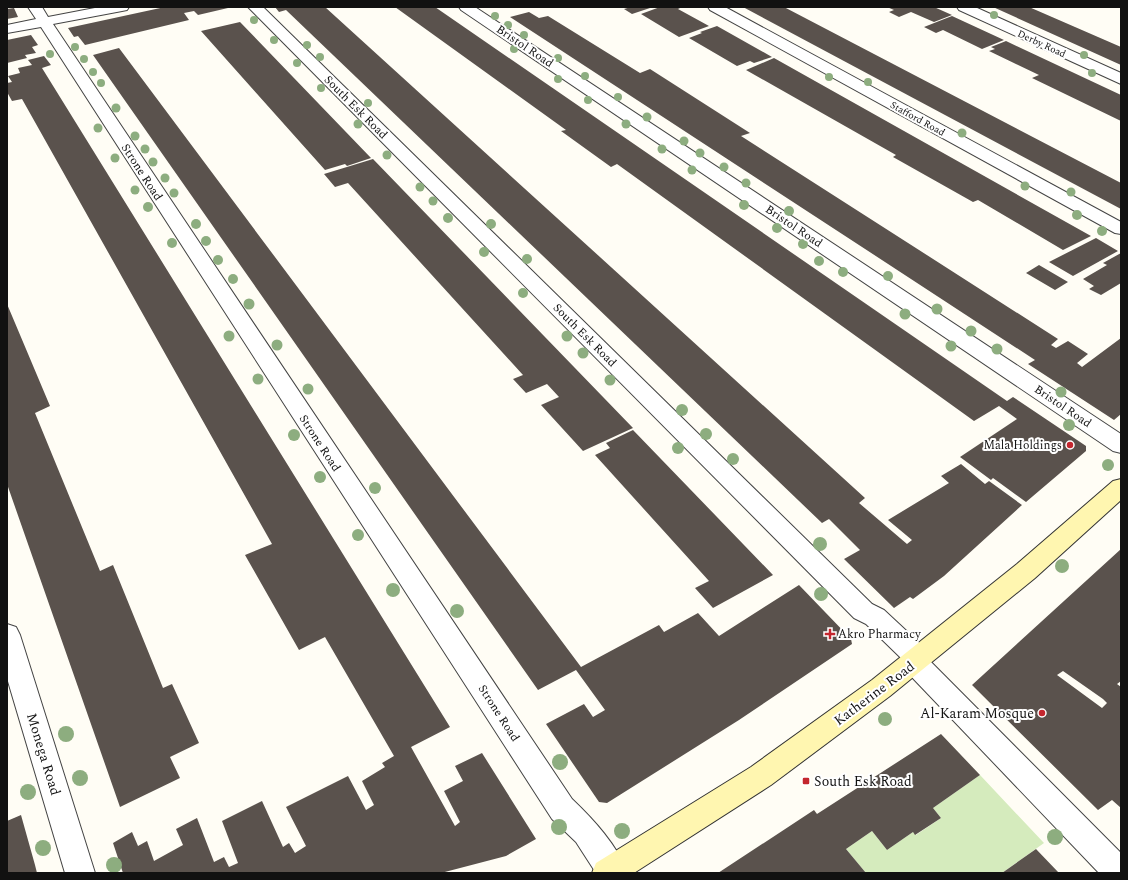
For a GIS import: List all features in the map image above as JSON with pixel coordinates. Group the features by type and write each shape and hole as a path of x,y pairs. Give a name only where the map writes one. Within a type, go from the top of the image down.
{"main road":[{"name":"Katherine Road","path":"610,872 760,776 807,743 917,660 1026,571 1121,487"}],"street":[{"path":"7,29 39,15 122,7"},
{"name":"South Esk Road","path":"255,7 863,611 875,617 1120,873"},
{"name":"Bristol Road","path":"466,7 1121,445"},
{"name":"Stafford Road","path":"715,7 1121,229"},
{"name":"Derby Road","path":"964,7 1121,79"},
{"name":"Strone Road","path":"39,15 562,809 586,832 610,872"},
{"name":"Monega Road","path":"7,635 80,873"}],"green space":[{"path":"980,775 1044,843 1002,873 866,873 846,849 872,831 887,850 913,832 916,835 941,818 933,808"}],"building":[{"path":"165,7 228,8 198,15 194,11 184,13 189,20 85,45 78,36 74,37 68,28"},
{"path":"275,7 325,7 865,498 859,503 907,544 912,540 888,520 949,483 941,476 961,464 985,484 989,481 1022,505 944,576 913,599 910,597 894,608 844,559 860,550 829,519 822,523 286,10 279,12"},
{"path":"395,7 435,7 1007,401 1013,397 1086,446 1086,451 1026,502 993,478 991,480 960,457 1017,419 999,406 974,421 617,164 611,167 561,131 566,130"},
{"path":"631,7 653,7 632,14 624,9"},
{"path":"660,7 682,7 678,9 709,26 679,37 641,14"},
{"path":"743,7 784,7 1121,183 1121,209"},
{"path":"887,7 934,7 952,15 934,22 911,12 899,17 889,12 894,10"},
{"path":"993,7 1029,7 1121,47 1121,65"},
{"path":"14,8 18,17 7,19 7,9"},
{"path":"529,12 539,18 548,16 640,73 650,69 750,133 741,136 1058,339 1051,345 1056,348 1068,341 1088,354 1077,363 1082,367 1121,338 1121,414 1114,420 1028,364 1035,360 510,17"},
{"path":"952,16 1004,40 982,49 943,30 936,33 924,27"},
{"path":"240,22 371,158 347,166 345,164 325,170 201,31"},
{"path":"717,26 772,57 754,63 750,61 737,66 689,38"},
{"path":"31,35 38,45 32,47 36,53 25,55 27,58 7,63 7,40"},
{"path":"1006,41 1121,95 1121,121 1032,78 1039,75 989,51 995,49 991,47"},
{"path":"119,48 581,667 659,625 664,632 698,613 719,636 799,585 851,639 852,644 739,720 607,803 599,802 546,724 584,704 593,717 605,710 576,670 538,690 93,55"},
{"path":"44,56 51,65 42,68 450,727 411,747 455,826 460,822 444,791 463,781 455,766 482,753 536,839 506,856 441,873 123,873 113,843 132,832 138,846 147,841 154,861 183,845 176,829 197,818 214,862 224,857 229,867 238,863 222,821 262,801 283,847 289,843 295,853 306,846 286,807 348,776 366,810 374,805 362,781 385,767 382,763 394,756 325,637 299,650 245,555 272,544 22,99 12,101 7,92 7,83 12,82 8,76 20,73 18,68 32,65 28,60"},
{"path":"774,58 1091,236 1063,250 978,200 973,202 893,157 896,155 746,70"},
{"path":"373,159 633,428 583,451 541,405 559,397 547,384 526,393 513,379 523,375 348,183 335,187 324,174"},
{"path":"1096,238 1118,251 1073,276 1049,262"},
{"path":"1121,253 1121,283 1101,295 1089,289 1094,286 1083,279 1107,265 1103,263"},
{"path":"1039,265 1068,282 1055,290 1026,273"},
{"path":"7,304 50,406 35,413 100,571 113,565 163,688 172,684 199,743 170,757 180,778 120,807 7,484"},
{"path":"633,430 773,575 713,608 695,588 709,581 595,455 610,448 606,443"},
{"path":"1121,549 1121,681 1117,684 1121,687 1121,808 1112,800 1098,810 972,685","holes":["1063,671 1107,703 1102,708 1057,675"]},
{"path":"941,734 980,775 933,808 941,818 915,835 913,832 887,850 872,831 846,849 866,873 718,873 814,810 817,814"},
{"path":"21,815 37,873 7,873 7,821"},
{"path":"1036,849 1059,873 1002,873"}],"place":[{"name":"Mala Holdings","path":"1070,445"},
{"name":"Akro Pharmacy","path":"830,634"},
{"name":"Al-Karam Mosque","path":"1042,713"},
{"name":"South Esk Road","path":"806,781"}]}
